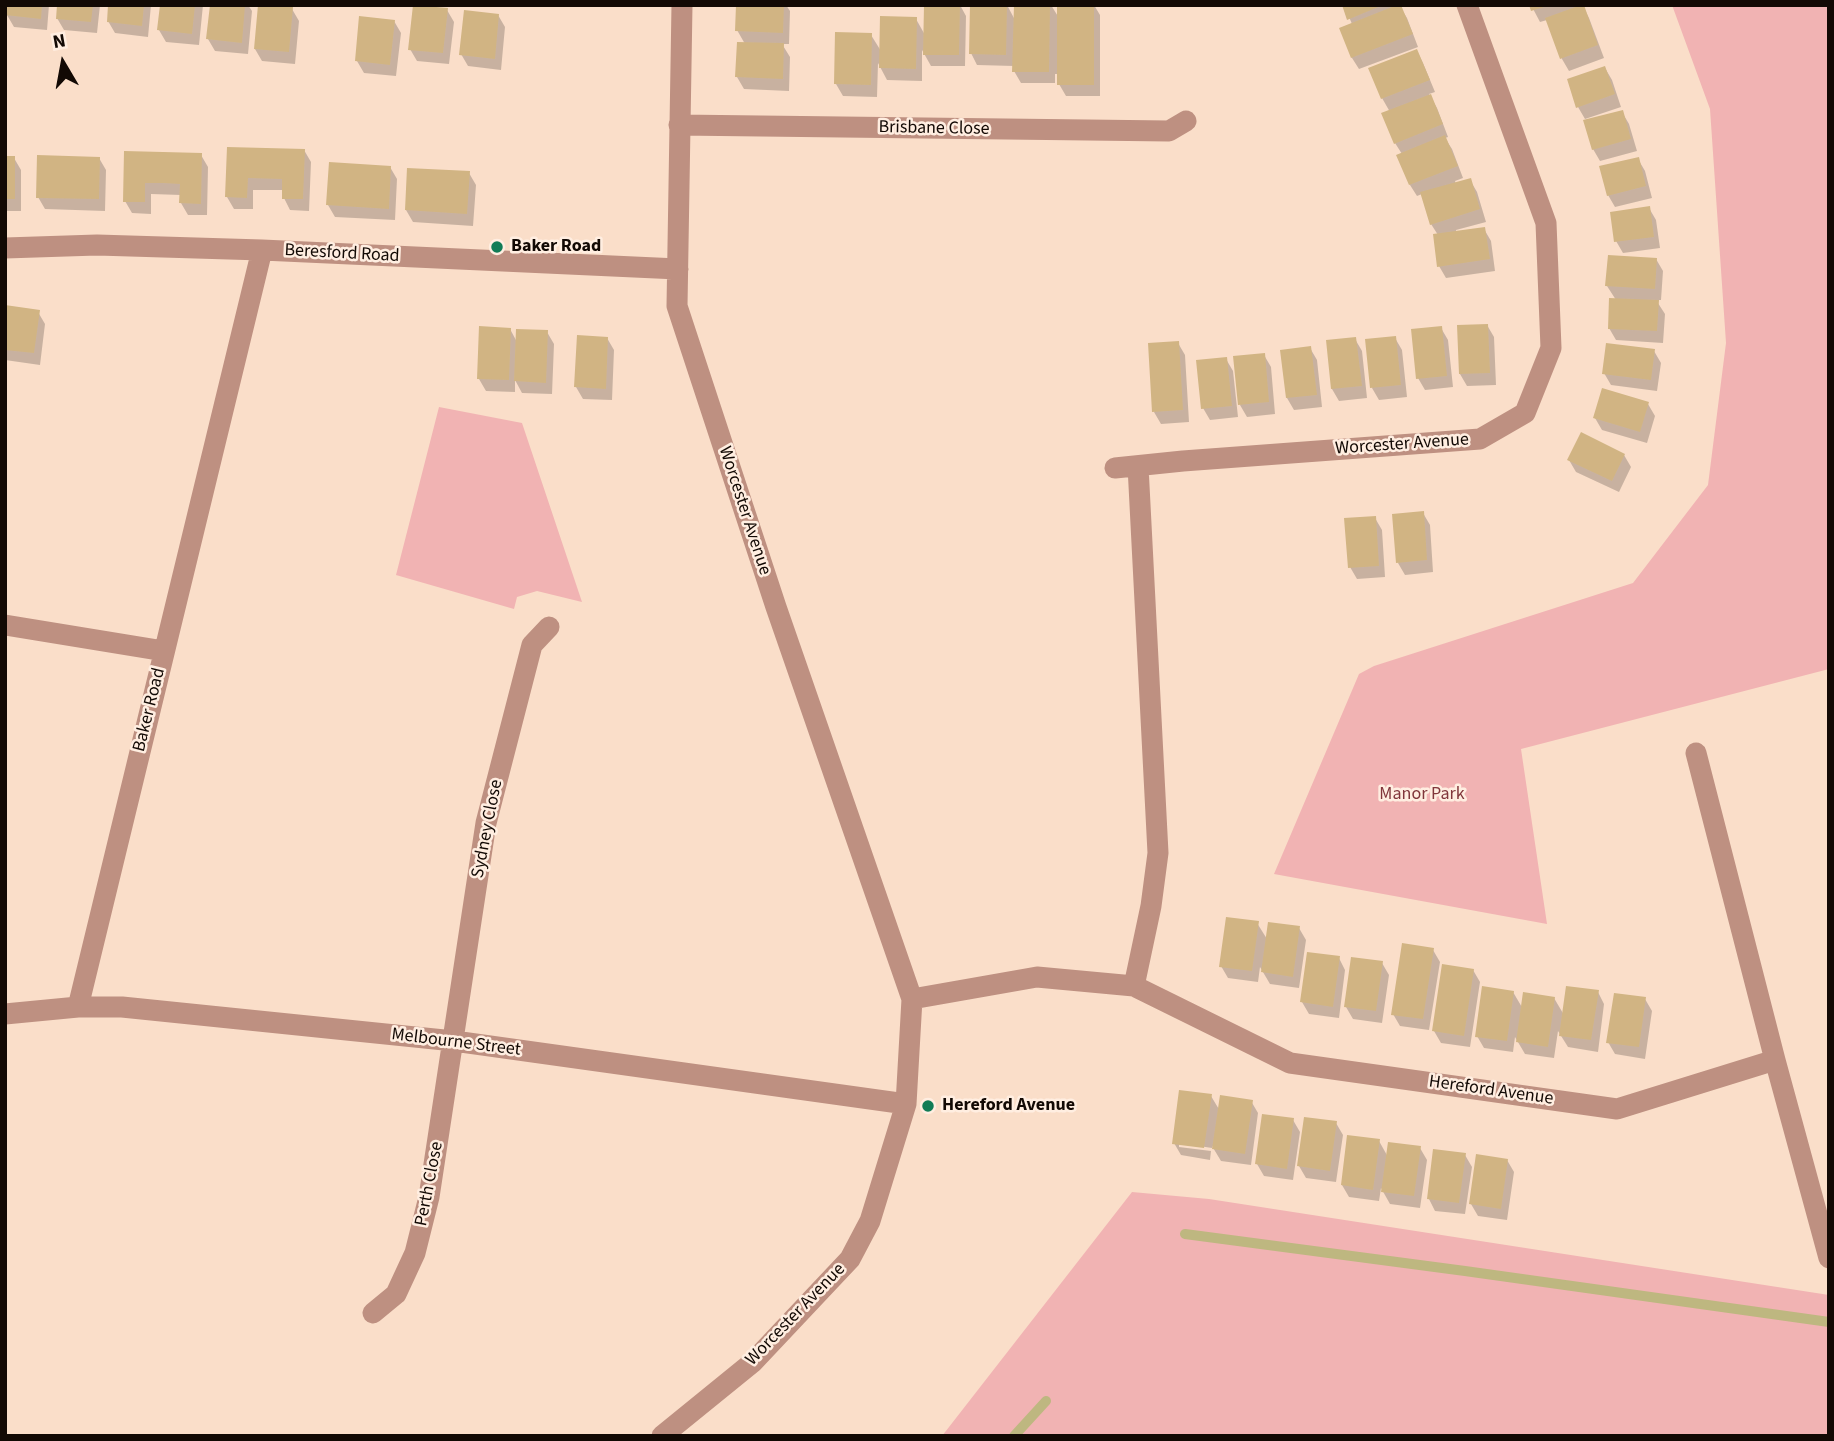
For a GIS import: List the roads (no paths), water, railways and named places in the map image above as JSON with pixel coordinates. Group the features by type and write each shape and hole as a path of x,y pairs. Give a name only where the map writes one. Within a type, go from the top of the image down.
{"street":[{"name":"Worcester Avenue","path":"662,1436 753,1362 850,1259 870,1222 906,1104 912,999 776,607 677,306 682,5"},
{"name":"Worcester Avenue","path":"1115,468 1480,439 1525,414 1551,348 1546,223 1466,5"},
{"name":"Brisbane Close","path":"679,125 1169,131 1186,121"},
{"name":"Beresford Road","path":"5,248 97,245 262,250 678,269"},
{"name":"Baker Road","path":"78,1007 262,250"},
{"path":"912,999 1037,977 1134,986 1151,906 1158,853 1138,466"},
{"path":"5,625 164,651"},
{"name":"Sydney Close","path":"454,1041 486,823 532,645 549,627"},
{"path":"1696,753 1829,1258"},
{"name":"Hereford Avenue","path":"1134,986 1290,1063 1617,1109 1775,1060"},
{"name":"Melbourne Street","path":"5,1014 78,1007 122,1007 454,1041 906,1104"},
{"name":"Perth Close","path":"373,1313 396,1294 415,1253 429,1197 454,1041"}],"waterway":[{"path":"1185,1234 1829,1322"},
{"path":"1014,1436 1046,1401"}],"place":[{"name":"Baker Road","path":"497,247"},
{"name":"Hereford Avenue","path":"928,1106"}],"park label":[{"name":"Manor Park","path":"1422,795"}]}
